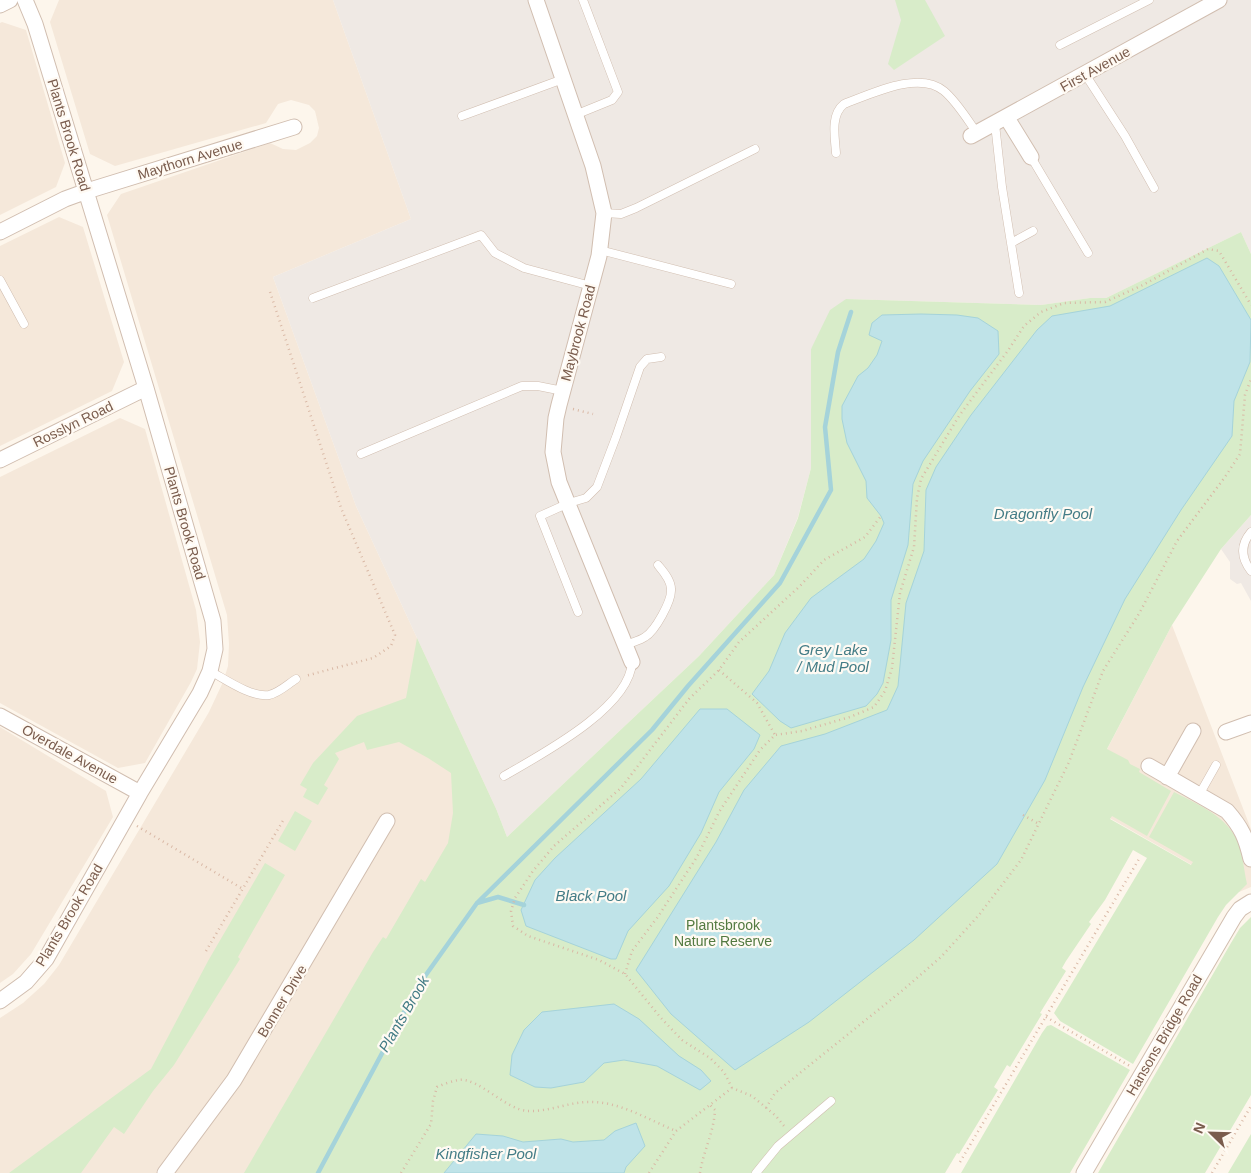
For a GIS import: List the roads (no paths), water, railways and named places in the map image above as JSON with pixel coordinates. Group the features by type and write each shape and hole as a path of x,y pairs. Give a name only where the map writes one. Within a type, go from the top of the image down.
{"street":[{"path":"0,5 10,0"},
{"name":"Plants Brook Road","path":"0,1001 26,982 46,959 140,793 200,693 210,671 215,649 213,621 146,388 35,24 25,0"},
{"name":"Maybrook Road","path":"536,0 593,166 604,213 600,250 556,418 553,452 559,482 632,662"},
{"name":"First Avenue","path":"974,135 1219,0"},
{"path":"1001,121 1031,157"},
{"name":"Maythorn Avenue","path":"0,232 65,199 87,191 294,127"},
{"name":"Rosslyn Road","path":"0,460 146,388"},
{"name":"Overdale Avenue","path":"0,716 140,793"},
{"path":"1226,732 1251,723"},
{"path":"1167,776 1193,731"},
{"path":"1149,766 1227,811 1237,822 1245,836 1251,859"},
{"name":"Bonner Drive","path":"165,1173 234,1080 387,820"},
{"name":"Hansons Bridge Road","path":"1084,1173 1234,917 1240,909 1251,902"}],"lane":[{"path":"575,115 612,100 618,92 583,0"},
{"path":"1060,45 1149,0"},
{"path":"1085,74 1125,136 1154,188"},
{"path":"462,116 563,79"},
{"path":"836,153 836,114 840,107 904,83 920,82 935,85 942,89 952,99 974,135"},
{"path":"1001,121 1002,187 1019,292"},
{"path":"604,213 621,214 636,208 755,149"},
{"path":"1031,157 1088,253"},
{"path":"1011,243 1033,232"},
{"path":"313,298 481,235 495,253 524,268 591,286"},
{"path":"600,250 731,284"},
{"path":"0,280 24,324"},
{"path":"578,612 540,516 569,503 586,498 597,486 616,438 640,367 647,359 661,356"},
{"path":"361,454 522,386 538,386 561,398"},
{"path":"1251,532 1245,538 1243,552 1246,565 1251,571"},
{"path":"626,645 645,637 658,625 665,610 672,589 667,577 658,565"},
{"path":"504,776 579,730 598,716 628,678 632,669 632,662"},
{"path":"210,671 253,694 268,695 284,688 296,679"},
{"path":"1199,795 1216,765"},
{"path":"756,1173 778,1146 832,1101"}],"water":[{"name":"Dragonfly Pool","path":"1207,258 1219,266 1251,320 1250,362 1234,401 1232,436 1181,510 1125,599 1083,687 1045,780 997,864 914,940 809,1022 735,1070 671,1014 636,970 716,842 744,790 781,746 825,734 887,710 898,686 906,603 924,551 926,490 936,467 971,415 1037,330 1052,316 1110,306"},
{"name":"Grey Lake / Mud Pool","path":"882,315 957,315 978,318 998,331 999,354 970,391 923,461 913,484 908,545 891,600 891,640 883,683 877,694 866,706 791,728 780,721 752,694 769,671 785,633 811,598 864,559 876,541 884,523 867,498 866,481 847,443 842,419 842,406 858,376 868,368 877,355 882,341 869,335 872,323"},
{"name":"Black Pool","path":"700,709 727,709 760,735 754,749 719,792 701,833 669,886 628,931 616,959 611,959 526,926 521,910 535,880 555,858 641,779"},
{"path":"614,1004 639,1019 679,1056 701,1070 711,1081 700,1090 657,1066 624,1060 604,1063 584,1082 551,1088 535,1087 510,1075 512,1055 524,1030 542,1012"},
{"name":"Kingfisher Pool","path":"636,1123 645,1146 626,1167 624,1173 444,1173 476,1134 503,1136 523,1142 561,1139 573,1142 604,1140 615,1131"}],"waterway":[{"path":"477,903 652,730 688,686 780,583 831,490 825,427 838,352 851,312"},
{"name":"Plants Brook","path":"318,1173 418,986 477,903 498,897 524,905"}],"park label":[{"name":"Plantsbrook Nature Reserve","path":"723,934"}]}
